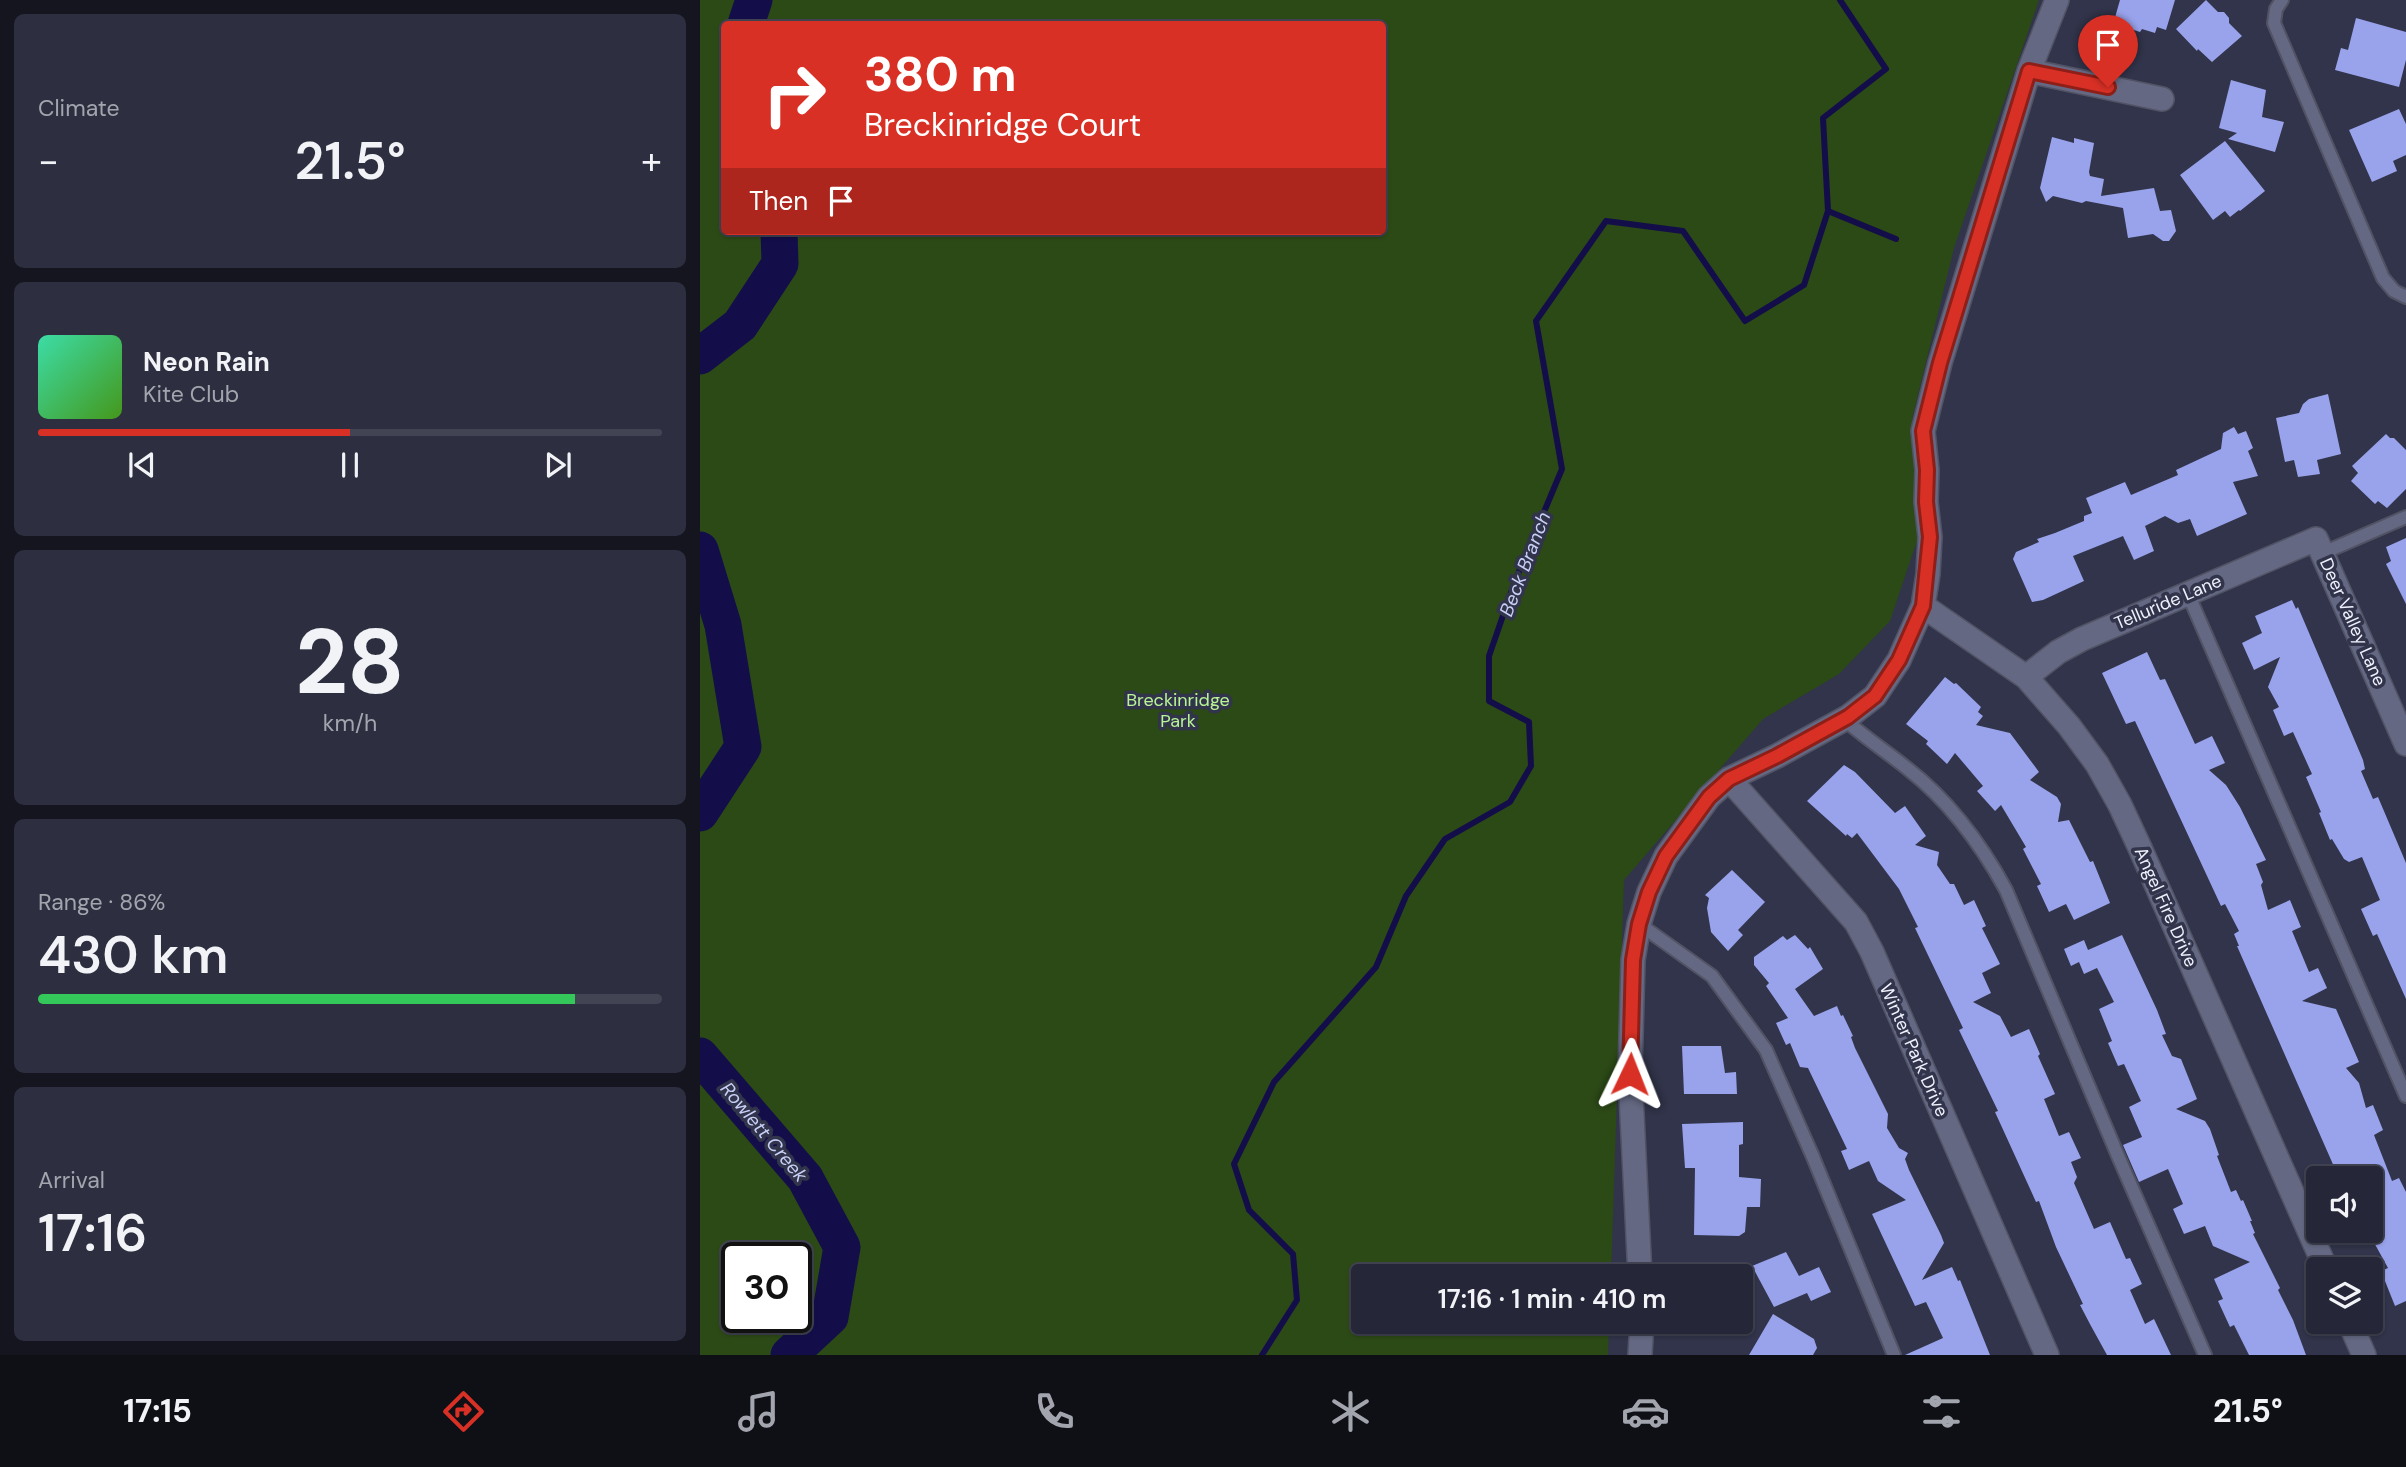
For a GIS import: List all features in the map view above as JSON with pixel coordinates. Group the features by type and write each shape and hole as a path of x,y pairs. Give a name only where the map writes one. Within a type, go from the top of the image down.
{"street":[{"path":"1639,1264 1630,1074 1633,960 1639,924 1649,892 1666,856 1709,797 1729,779 1844,719 1875,696 1899,660 1923,606 1930,537 1923,431 1940,363 2029,71 2057,0"},
{"path":"2029,71 2162,99"},
{"name":"Telluride Lane","path":"2026,677 2057,652 2188,594 2320,546"},
{"name":"Deer Valley Lane","path":"2320,546 2406,744"},
{"name":"Angel Fire Drive","path":"1923,606 2026,677 2069,726 2097,764 2120,805 2321,1257"},
{"name":"Winter Park Drive","path":"1729,779 1856,922 2047,1355"},
{"path":"1640,1355 1641,1334"},
{"path":"2355,1334 2364,1355"}],"lane":[{"path":"2282,0 2276,9 2274,23 2383,278 2394,291 2406,297"},
{"path":"2320,546 2406,517"},
{"path":"2188,594 2406,1096"},
{"path":"1844,719 1909,770 1952,811 1968,830 2007,890 2205,1355"},
{"path":"1639,924 1712,976 1766,1050 1894,1355"}],"green space":[{"name":"Breckinridge Park","path":"700,0 2039,0 1954,248 1912,419 1923,523 1890,621 1839,674 1763,719 1624,880 1611,1264 1351,1264 1351,1334 1609,1334 1608,1355 700,1355"}],"building":[{"path":"2120,0 2175,0 2166,30 2157,27 2155,33 2142,29 2140,32 2114,21"},
{"path":"2206,0 2218,12 2224,12 2229,23 2242,36 2212,62 2176,29"},
{"path":"2356,18 2406,32 2406,60 2399,87 2335,70 2341,48 2348,50"},
{"path":"2231,80 2266,90 2262,117 2284,122 2275,152 2228,139 2237,133 2219,128"},
{"path":"2399,109 2406,124 2406,155 2393,161 2397,171 2372,182 2349,130"},
{"path":"2052,137 2074,143 2074,138 2094,143 2089,172 2090,176 2104,179 2101,196 2154,188 2160,211 2171,210 2176,231 2169,241 2163,241 2153,234 2128,238 2123,208 2053,196 2046,202 2040,188"},
{"path":"2225,141 2265,191 2230,217 2225,211 2213,220 2180,175"},
{"path":"2328,394 2341,454 2317,460 2320,474 2298,477 2294,460 2285,462 2276,418 2299,413 2309,399"},
{"path":"2234,427 2238,434 2246,431 2253,448 2248,451 2258,476 2233,482 2247,514 2197,536 2190,519 2178,523 2165,516 2145,526 2154,551 2134,560 2123,536 2073,556 2084,581 2043,600 2032,602 2013,559 2016,552 2039,542 2037,539 2084,521 2084,516 2092,513 2086,498 2125,482 2131,495 2178,475 2176,470 2221,449 2223,433"},
{"path":"2386,434 2406,450 2406,489 2387,508 2378,501 2375,504 2351,481 2358,473 2352,466"},
{"path":"2406,538 2406,604 2386,564 2391,561 2386,547"},
{"path":"2292,600 2296,609 2298,607 2363,760 2365,769 2361,771 2373,799 2378,797 2406,863 2406,999 2377,934 2373,936 2361,909 2380,900 2362,857 2349,862 2344,859 2332,839 2330,840 2306,777 2312,774 2293,732 2284,736 2273,710 2279,707 2268,687 2280,657 2254,670 2242,643 2262,633 2255,616"},
{"path":"2147,652 2160,680 2165,679 2195,744 2212,736 2225,763 2209,770 2226,785 2240,807 2266,860 2256,864 2263,882 2261,885 2268,910 2290,900 2301,927 2292,931 2309,972 2318,968 2327,988 2302,1001 2336,1009 2359,1062 2346,1068 2359,1083 2366,1108 2373,1105 2383,1130 2374,1135 2392,1181 2399,1178 2406,1192 2406,1301 2395,1306 2383,1276 2383,1270 2388,1268 2374,1243 2383,1243 2383,1166 2334,1166 2237,946 2234,934 2239,931 2225,904 2221,906 2135,721 2126,724 2102,673"},
{"path":"1945,677 1956,683 1981,707 1978,712 1983,716 1976,725 2010,733 2039,772 2030,780 2057,797 2061,804 2058,822 2069,820 2090,862 2093,861 2110,903 2074,920 2066,904 2049,912 2037,886 2041,884 2023,849 2026,847 2001,805 1995,811 1977,791 1983,786 1955,753 1947,764 1926,744 1928,741 1906,724"},
{"path":"1844,765 1855,772 1895,813 1905,806 1926,836 1915,845 1939,852 1937,865 1950,884 1954,884 1964,905 1974,900 1986,926 1982,928 2000,964 1982,973 1991,993 1973,1002 2000,1016 2011,1037 2029,1029 2055,1094 2044,1099 2059,1136 2069,1132 2081,1158 2071,1162 2077,1177 2074,1183 2094,1229 2110,1222 2126,1259 2130,1258 2142,1284 2130,1290 2145,1324 2154,1319 2171,1355 2107,1355 2080,1305 2083,1304 2056,1247 2039,1201 2036,1202 1995,1112 1998,1111 1959,1030 1963,1028 1899,889 1857,833 1852,838 1847,834 1846,836 1807,801"},
{"path":"1732,870 1765,902 1738,930 1743,935 1728,951 1711,932 1707,908 1709,898 1705,895"},
{"path":"1795,935 1808,949 1810,947 1823,969 1795,989 1814,1016 1837,1006 1841,1016 1843,1015 1853,1036 1851,1037 1855,1048 1888,1114 1887,1128 1899,1148 1908,1153 1905,1159 1909,1170 1944,1243 1922,1280 1952,1267 1958,1281 1960,1280 1990,1355 1905,1355 1943,1338 1926,1302 1915,1306 1872,1214 1906,1200 1878,1181 1869,1161 1849,1170 1841,1151 1847,1149 1808,1068 1800,1067 1790,1043 1786,1045 1776,1023 1788,1018 1766,986 1769,983 1754,965 1754,957 1783,936 1787,940"},
{"path":"2122,935 2157,1010 2166,1034 2162,1035 2172,1056 2181,1059 2197,1099 2176,1109 2205,1121 2210,1129 2231,1192 2236,1190 2241,1201 2243,1200 2252,1221 2253,1234 2280,1288 2278,1290 2306,1355 2249,1355 2234,1325 2230,1327 2218,1301 2223,1299 2214,1279 2250,1262 2213,1246 2205,1226 2184,1234 2173,1209 2183,1204 2168,1169 2139,1182 2123,1145 2142,1137 2129,1107 2141,1101 2124,1064 2118,1066 2108,1043 2112,1041 2099,1009 2114,1002 2097,968 2084,974 2079,962 2071,966 2064,949 2084,940 2088,950"},
{"path":"1682,1046 1721,1046 1725,1073 1736,1072 1737,1094 1684,1094"},
{"path":"1743,1122 1743,1144 1739,1145 1739,1177 1761,1179 1760,1207 1747,1207 1745,1232 1739,1236 1694,1235 1695,1168 1685,1168 1682,1124"},
{"path":"1786,1252 1799,1276 1819,1267 1831,1292 1811,1301 1807,1293 1774,1307 1753,1266"},
{"path":"1773,1314 1814,1339 1817,1348 1813,1355 1749,1355"}],"waterway":[{"name":"Rowlett Creek","path":"747,21 754,0"},
{"name":"Beck Branch","path":"1262,1355 1297,1300 1293,1254 1249,1210 1234,1164 1274,1082 1376,967 1406,896 1445,839 1510,802 1531,766 1529,722 1489,701 1489,656 1515,581 1562,469 1536,321 1606,221 1683,231 1745,321 1804,285 1828,211 1823,118 1886,69 1840,0"},
{"path":"1828,211 1896,239"},
{"name":"Rowlett Creek","path":"700,356 740,325 780,264 779,235"},
{"name":"Rowlett Creek","path":"700,550 723,625 743,747 700,813"},
{"name":"Rowlett Creek","path":"700,1056 805,1178 842,1247 830,1317 789,1355"}],"route":[{"path":"1630,1074 1633,960 1639,924 1649,892 1676,839 1709,797 1729,779 1848,717 1875,696 1899,660 1923,606 1930,537 1923,431 1940,363 2029,71 2108,87"}]}
